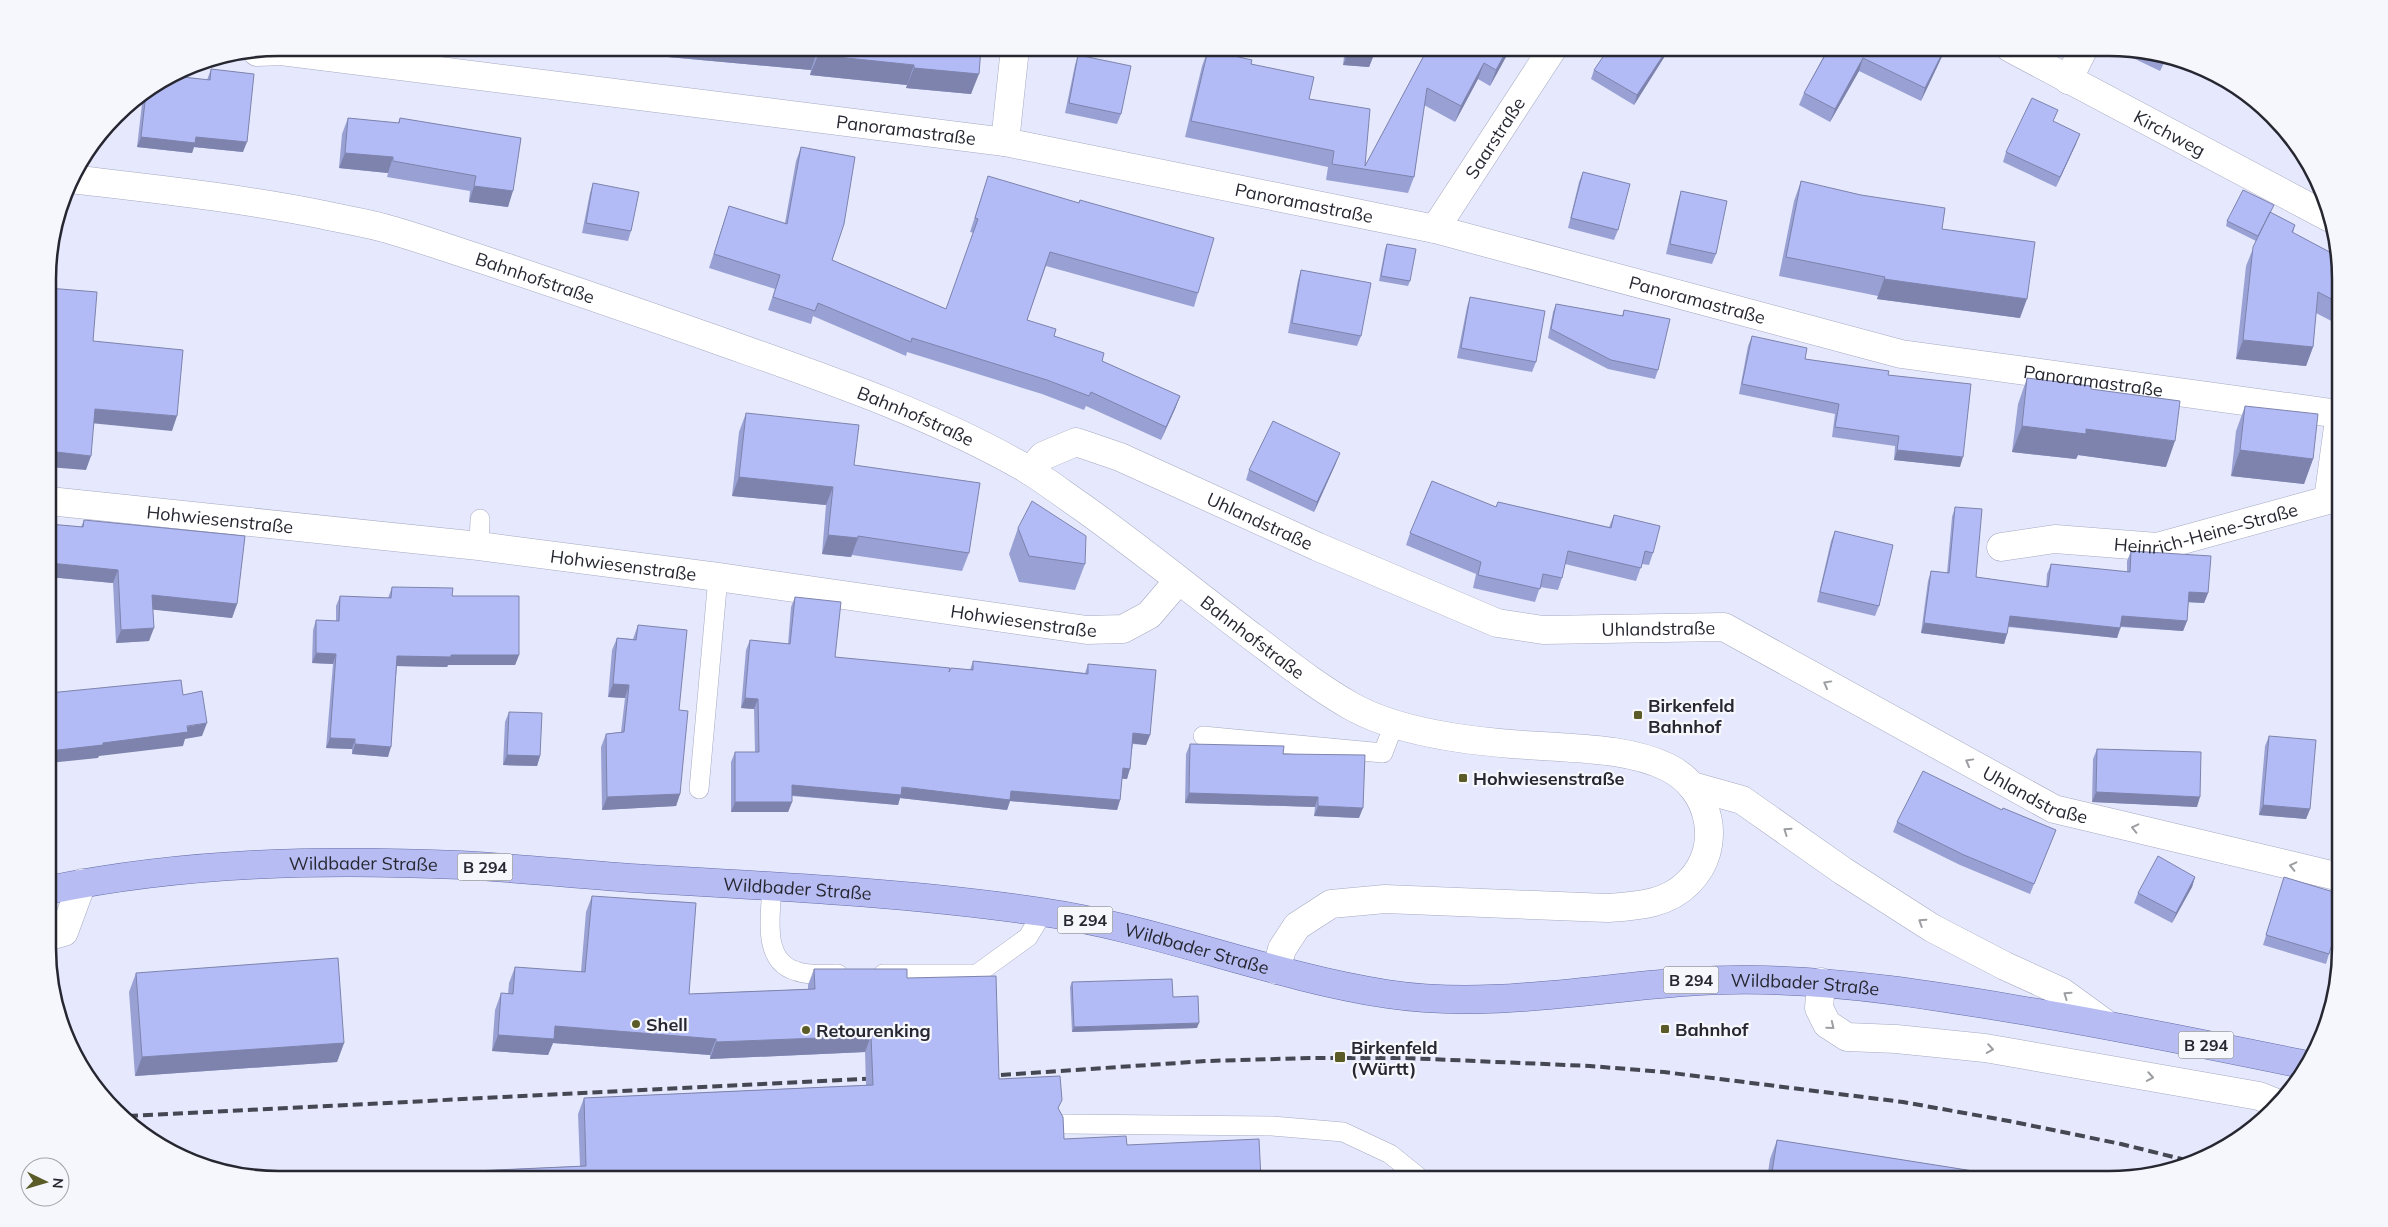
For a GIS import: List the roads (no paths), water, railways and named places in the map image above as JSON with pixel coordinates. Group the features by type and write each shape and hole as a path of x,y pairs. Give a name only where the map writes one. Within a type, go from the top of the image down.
{"main road":[{"name":"Wildbader Straße","path":"56,889 82,883 210,867 310,862 459,865 889,895 1043,912 1108,925 1276,970 1392,995 1460,998 1541,996 1686,980 1758,979 1821,982 1909,991 2106,1024 2299,1064"}],"street":[{"name":"Panoramastraße","path":"321,56 1005,142 1435,229 1901,354 2332,413"},
{"path":"1005,142 1014,56"},
{"name":"Saarstraße","path":"1435,229 1548,56"},
{"name":"Kirchweg","path":"2024,56 2322,214"},
{"path":"2068,80 2080,56"},
{"name":"Bahnhofstraße","path":"80,180 293,209 388,229 587,294 771,359 972,439 1030,471 1099,520 1311,681 1355,708 1394,724 1471,740 1626,754 1670,768 1692,786"},
{"name":"Uhlandstraße","path":"1030,471 1043,456 1076,442 1120,457 1318,547 1497,623 1543,630 1724,627 2054,809 2332,875"},
{"name":"Heinrich-Heine-Straße","path":"2001,548 2055,539 2158,547 2328,500 2332,471"},
{"name":"Hohwiesenstraße","path":"56,502 479,546 718,577 1087,630 1123,629 1149,614 1178,581"},
{"path":"1276,970 1282,949 1297,926 1331,904 1385,899 1607,908 1640,906 1661,900 1681,890 1695,877 1705,859 1710,839 1707,815 1692,786"},
{"path":"1692,786 1742,800 1843,871 1932,928 2005,966 2062,992 2106,1024"},
{"path":"56,934 64,932 82,883"},
{"path":"1821,982 1819,1008 1826,1024 1847,1037 1896,1039 1985,1048 2258,1096 2270,1101"}],"lane":[{"path":"479,546 480,519"},
{"path":"699,789 718,577"},
{"path":"1203,736 1383,753 1394,724"},
{"path":"772,886 770,940 783,965 796,971 815,974 977,974 1028,937 1043,912"},
{"path":"1063,1124 1272,1126 1343,1132 1390,1154 1411,1171"}],"railway":[{"path":"986,1076 1207,1061 1310,1058 1406,1058 1590,1066 1664,1072 1903,1102 2009,1121 2121,1144 2181,1159"},
{"path":"133,1116 881,1078"}],"place":[{"name":"Birkenfeld Bahnhof","path":"1638,715"},
{"name":"Hohwiesenstraße","path":"1463,778"},
{"name":"Shell","path":"636,1024"},
{"name":"Bahnhof","path":"1665,1029"},
{"name":"Retourenking","path":"806,1030"},
{"name":"Birkenfeld (Württ)","path":"1340,1057"}]}
